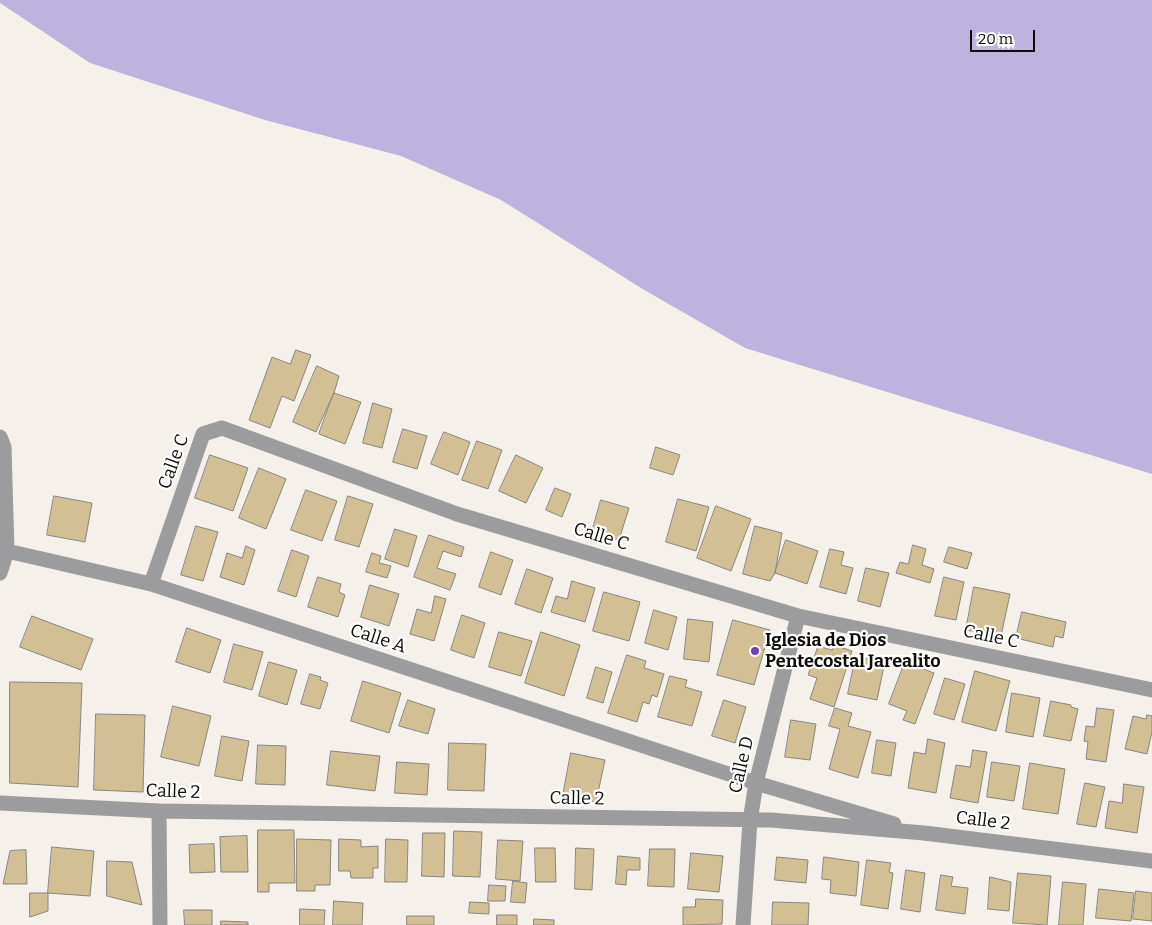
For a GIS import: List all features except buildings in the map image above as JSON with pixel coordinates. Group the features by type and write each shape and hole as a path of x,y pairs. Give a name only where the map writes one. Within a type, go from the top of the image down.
{"street":[{"name":"Calle C","path":"151,584 204,434 222,428 457,514 798,616 1152,690"},
{"path":"0,436 4,446 7,551 0,573"},
{"name":"Calle A","path":"7,551 151,584 756,783 924,833"},
{"name":"Calle D","path":"742,925 750,821 756,783 798,616"},
{"name":"Calle 2","path":"0,803 159,811 771,820 924,833 1152,861"},
{"path":"159,811 160,925"}],"shaded area":[{"path":"0,0 1152,0 1152,474 745,348 641,288 501,200 401,156 265,120 90,63 0,3"}],"place":[{"name":"Iglesia de Dios Pentecostal Jarealito","path":"755,651"}]}
